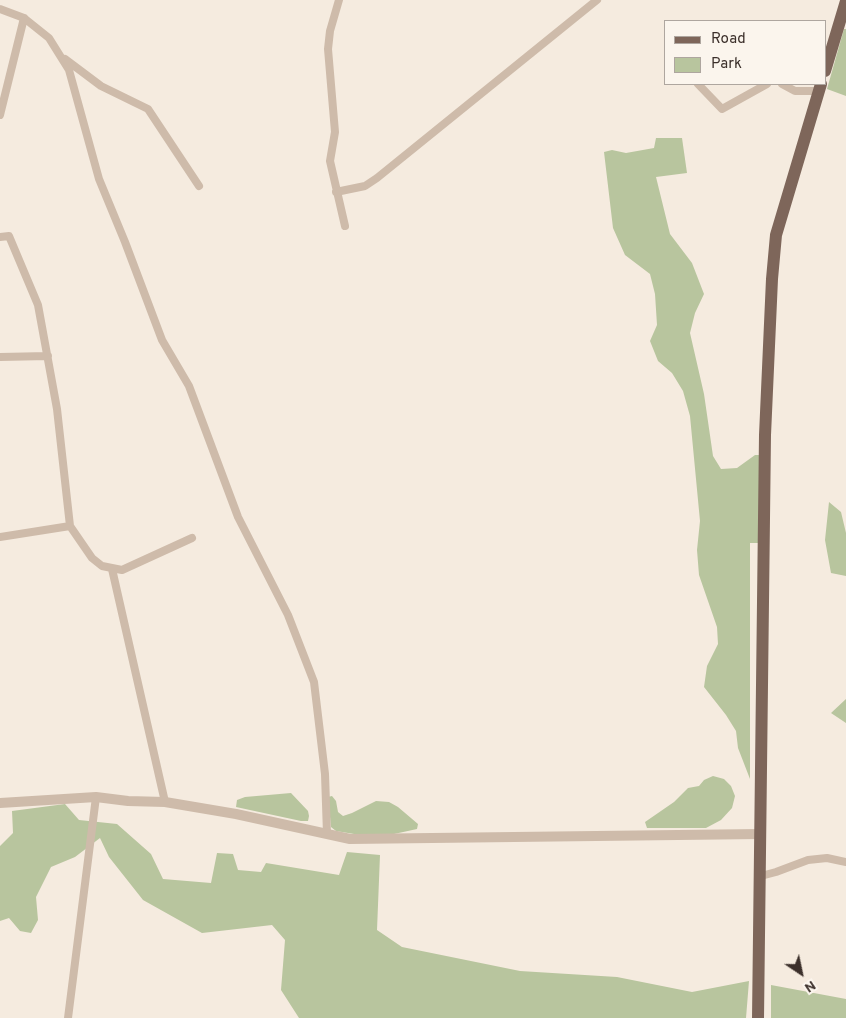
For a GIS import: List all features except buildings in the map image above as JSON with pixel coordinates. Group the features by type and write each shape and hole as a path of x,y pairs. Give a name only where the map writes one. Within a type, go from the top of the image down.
{"main road":[{"path":"826,68 843,20 846,1"},
{"path":"758,1018 761,876 764,435 772,279 776,235 820,87"}],"street":[{"path":"339,0 330,31 328,49 335,132 330,161 345,226"},
{"path":"336,192 365,186 377,178 597,0"},
{"path":"0,9 24,18 49,38 69,70 99,179 162,340 189,386 238,517 288,614 314,682 324,774 327,834"},
{"path":"0,115 24,18"},
{"path":"62,56 101,86 148,109 199,186"},
{"path":"699,85 722,110 765,85"},
{"path":"784,85 795,91 820,87"},
{"path":"0,237 8,236 38,304 57,409 70,526 92,558 102,566 122,570 192,538"},
{"path":"0,357 48,356"},
{"path":"0,537 70,526"},
{"path":"112,569 165,802"},
{"path":"0,803 96,797 128,801 165,802 236,814 350,839 760,834"},
{"path":"68,1018 96,797"},
{"path":"761,876 808,860 827,858 846,862"}],"green space":[{"path":"844,29 846,29 846,96 827,89"},
{"path":"656,138 682,138 687,173 656,177 670,234 692,263 704,294 695,313 690,333 704,394 713,456 721,469 737,468 755,455 760,455 759,543 750,543 750,779 738,748 736,731 704,687 707,666 718,644 717,627 699,575 697,550 700,521 690,416 683,391 672,373 658,361 650,341 657,325 655,294 650,274 625,255 613,228 604,152 612,150 626,153 654,148"},
{"path":"829,502 841,512 846,533 846,576 831,573 825,540"},
{"path":"846,699 846,723 831,713"},
{"path":"713,776 724,779 731,786 735,796 732,808 721,820 706,828 647,828 645,822 674,802 688,788 699,786 704,780"},
{"path":"291,793 308,811 308,821 236,807 237,800 245,797"},
{"path":"332,796 336,801 338,812 343,816 376,801 389,802 418,824 417,829 394,834 360,835 336,831 331,827 328,797"},
{"path":"65,804 79,820 117,824 151,854 163,879 211,883 217,853 233,854 238,870 261,872 266,863 339,875 347,852 380,855 377,930 402,947 520,971 617,977 692,992 749,981 746,1018 299,1018 281,990 285,940 272,925 202,933 143,900 109,857 100,838 75,857 51,867 36,897 38,920 31,933 20,931 9,918 0,921 0,846 13,833 12,811"},
{"path":"771,985 846,999 846,1018 771,1018"}]}
